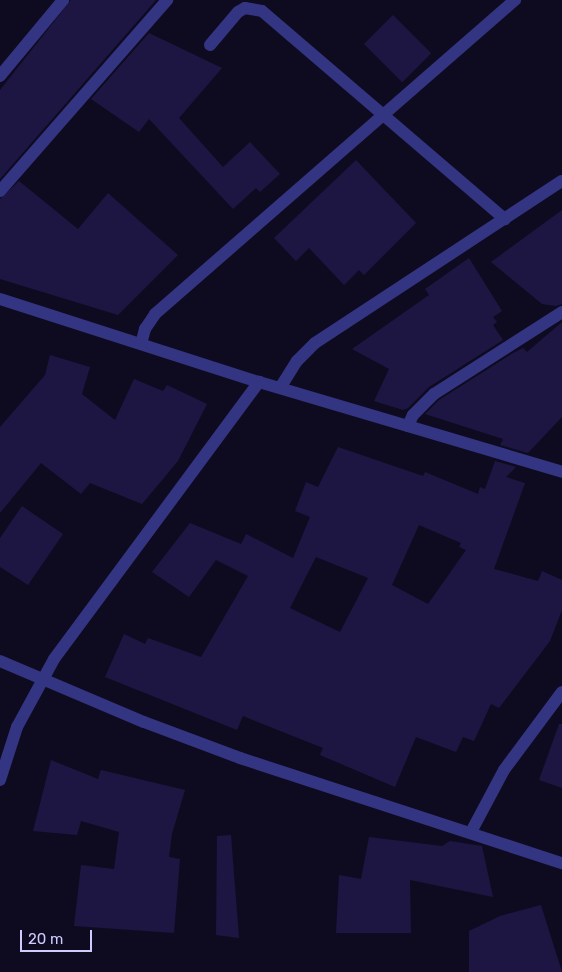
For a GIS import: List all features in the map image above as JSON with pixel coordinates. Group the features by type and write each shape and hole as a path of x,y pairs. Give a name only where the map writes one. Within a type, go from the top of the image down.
{"street":[{"path":"0,76 63,0"},
{"path":"0,191 167,0"},
{"path":"141,344 145,329 155,314 515,0"},
{"path":"210,45 238,12 245,8 262,10 505,219"},
{"path":"280,388 297,361 316,343 562,182"},
{"path":"0,299 259,382 560,469"},
{"path":"408,426 414,414 434,394 562,312"},
{"path":"0,780 17,727 41,680 259,382"},
{"path":"0,661 41,680 240,758 562,863"},
{"path":"471,832 504,770 562,692"}],"building":[{"path":"71,0 156,0 0,179 0,90"},
{"path":"393,15 431,53 402,82 364,44"},
{"path":"149,33 222,68 179,118 223,167 250,142 280,174 260,192 256,188 233,209 149,119 139,132 91,99"},
{"path":"356,160 416,223 364,275 359,270 344,285 309,248 296,261 274,238"},
{"path":"19,181 78,229 108,193 178,255 118,315 0,279 0,199"},
{"path":"562,210 562,304 556,306 542,304 491,262"},
{"path":"469,258 502,311 493,317 497,322 493,325 503,340 429,387 408,408 403,410 374,401 389,369 352,349 429,295 425,289"},
{"path":"562,322 562,417 528,453 500,445 503,439 425,414 439,400 513,353 523,348 527,352"},
{"path":"50,355 90,367 82,394 115,420 134,379 163,391 167,385 207,404 178,461 142,504 90,483 81,494 41,463 0,513 0,427 45,375"},
{"path":"338,447 423,476 425,472 478,494 480,487 485,489 495,461 516,467 506,477 525,483 494,569 538,581 542,571 562,580 562,610 550,641 499,708 491,704 474,741 463,737 456,752 416,737 395,787 320,755 323,748 243,716 237,730 105,677 124,634 145,644 148,638 201,657 248,576 216,560 189,597 152,572 190,523 241,544 246,534 293,558 310,517 295,511 306,482 318,487","holes":["419,525 461,543 459,547 466,550 428,604 392,585","316,557 368,578 340,632 290,608"]},
{"path":"22,506 63,534 28,585 0,567 0,538"},
{"path":"559,724 562,724 562,788 539,780"},
{"path":"51,760 98,779 101,770 185,790 172,834 169,857 180,859 174,933 74,926 81,865 114,869 119,832 81,821 77,835 33,831"},
{"path":"231,835 239,938 216,935 217,836"},
{"path":"369,837 442,846 450,841 482,846 493,897 410,880 411,933 336,933 339,875 361,879"},
{"path":"541,905 562,972 469,972 469,931 500,916"}]}
